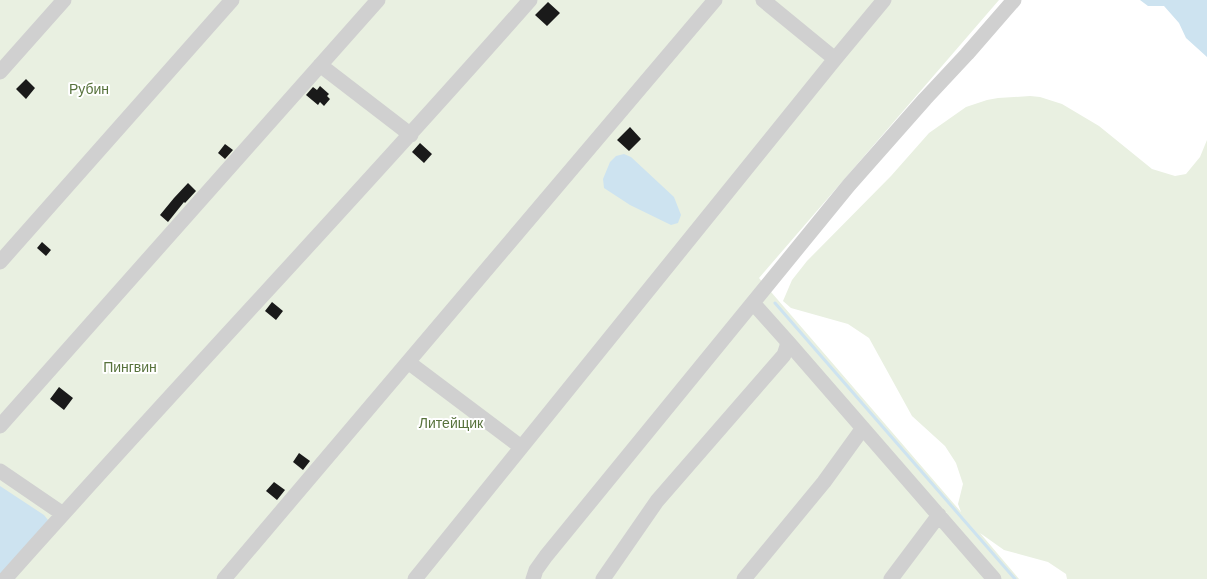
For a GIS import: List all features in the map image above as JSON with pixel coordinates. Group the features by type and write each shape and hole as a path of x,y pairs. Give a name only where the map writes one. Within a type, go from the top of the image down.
{"street":[{"path":"0,72 64,0"},
{"path":"0,426 378,0"},
{"path":"5,579 411,135 530,0"},
{"path":"224,579 715,0"},
{"path":"763,0 835,58"},
{"path":"415,579 835,58 884,0"},
{"path":"535,574 546,556 849,185 925,99 968,54 1014,0"},
{"path":"0,262 223,3"},
{"path":"320,65 411,135"},
{"path":"753,303 864,428 994,579"},
{"path":"603,579 657,501 784,355 787,341"},
{"path":"408,362 521,447"},
{"path":"744,579 824,482 864,428"},
{"path":"0,471 63,514"},
{"path":"891,579 939,515"}],"green space":[{"path":"0,0 999,0 759,278 961,512 958,504 963,484 956,463 945,446 912,416 869,338 848,324 791,308 783,301 792,280 807,261 891,176 929,133 966,107 998,98 1030,96 1040,97 1062,104 1099,126 1152,169 1175,176 1186,174 1200,157 1207,140 1207,579 1067,579 1066,574 1048,562 1004,550 980,533 1019,579 0,579"}],"water":[{"path":"1140,0 1207,0 1207,57 1186,38 1179,23 1164,6 1148,6"},
{"path":"624,154 631,157 674,197 681,215 678,223 671,225 630,205 604,188 603,179 610,162 616,156"},
{"path":"0,486 44,515 48,520 45,526 0,576"}],"building":[{"path":"548,2 560,13 547,26 535,15"},
{"path":"26,79 35,88 26,99 16,89"},
{"path":"320,86 329,94 327,96 330,99 324,106 320,102 318,105 306,95 313,87 317,90"},
{"path":"630,127 641,139 629,151 617,140"},
{"path":"420,143 432,154 424,163 412,152"},
{"path":"225,144 233,150 225,159 218,153"},
{"path":"188,183 196,191 185,203 184,202 168,222 160,215"},
{"path":"42,242 51,250 46,256 37,248"},
{"path":"272,302 283,311 276,320 265,311"},
{"path":"59,387 73,398 64,410 50,399"},
{"path":"299,453 310,461 303,470 293,462"},
{"path":"274,482 285,490 277,500 266,491"}],"waterway":[{"path":"775,303 1015,579"}],"park label":[{"name":"Рубин","path":"89,89"},
{"name":"Пингвин","path":"130,367"},
{"name":"Литейщик","path":"451,423"}]}
